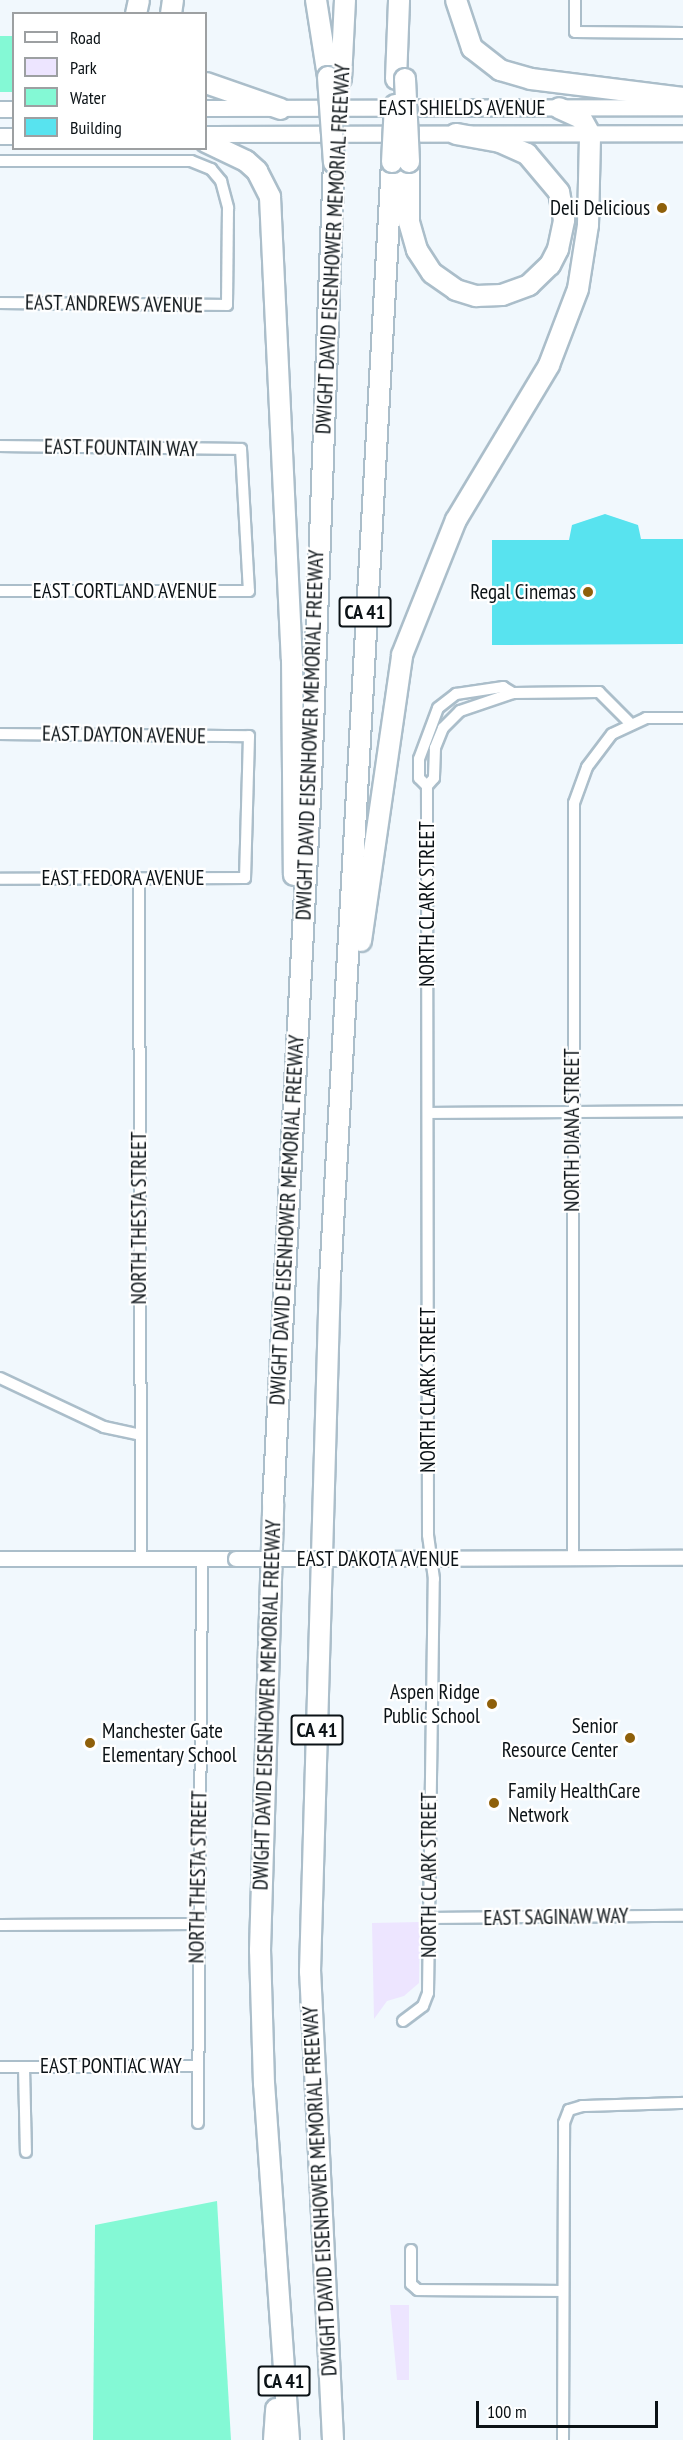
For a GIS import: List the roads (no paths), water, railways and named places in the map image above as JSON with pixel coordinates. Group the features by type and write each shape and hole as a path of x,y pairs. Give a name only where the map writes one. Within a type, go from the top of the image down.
{"highway":[{"path":"316,0 334,78"},
{"name":"DWIGHT DAVID EISENHOWER MEMORIAL FREEWAY","path":"289,2440 279,2322 260,1950 272,1515 311,780 334,162 334,78 345,0"},
{"path":"401,0 400,162 409,222 417,250 432,273 456,290 476,296 502,295 529,285 550,265 558,249 564,220 559,192 527,154 500,142 456,134"},
{"path":"456,0 472,48 500,70 531,79 683,98"},
{"path":"207,83 281,109"},
{"path":"345,1063 402,655 456,520 549,365 562,335 585,257 590,134 581,118 559,108"},
{"path":"207,142 235,152 257,171 270,197 273,219 292,647 295,1055"},
{"name":"DWIGHT DAVID EISENHOWER MEMORIAL FREEWAY","path":"333,2440 310,1971 330,1279 345,1063 357,744 400,162"},
{"path":"274,2440 279,2322"},
{"path":"330,2398 340,2440"}],"main road":[{"name":"EAST SHIELDS AVENUE","path":"207,108 683,106"},
{"name":"EAST SHIELDS AVENUE","path":"207,134 683,132"}],"street":[{"path":"575,0 575,32 683,33"},
{"name":"EAST ANDREWS AVENUE","path":"0,160 191,161 211,169 227,195 227,305 0,303"},
{"name":"EAST FOUNTAIN WAY","path":"0,446 241,449 249,591"},
{"name":"EAST CORTLAND AVENUE","path":"0,591 249,591"},
{"name":"NORTH CLARK STREET","path":"427,786 419,778 419,759 428,727 438,708 456,694 503,687 513,693"},
{"path":"513,693 599,692 629,722 683,718"},
{"name":"NORTH CLARK STREET","path":"403,2021 423,2006 428,1993 431,1559 427,786 434,778 435,748 443,728 459,711 513,693"},
{"name":"NORTH DIANA STREET","path":"573,1558 571,1112 574,803 599,748 629,722"},
{"name":"EAST DAYTON AVENUE","path":"0,734 249,736 245,878"},
{"name":"NORTH THESTA STREET","path":"139,878 138,1434 141,1559"},
{"name":"EAST FEDORA AVENUE","path":"0,879 245,878"},
{"path":"428,1113 683,1111"},
{"path":"0,1378 104,1427 138,1434"},
{"name":"NORTH THESTA STREET","path":"198,2123 196,1924 202,1558"},
{"name":"EAST DAKOTA AVENUE","path":"0,1559 683,1558"},
{"name":"EAST SAGINAW WAY","path":"429,1918 683,1916"},
{"path":"0,1925 196,1924"},
{"name":"EAST PONTIAC WAY","path":"0,2067 198,2066"},
{"name":"EAST PONTIAC WAY","path":"24,2067 26,2152"},
{"path":"563,2440 561,2198 569,2110 683,2103"},
{"path":"411,2250 411,2284 418,2290 562,2291"}],"water":[{"path":"0,36 12,36 12,92 0,92"},
{"path":"217,2201 231,2440 93,2440 95,2225"}],"place":[{"name":"Deli Delicious","path":"662,208"},
{"name":"Regal Cinemas","path":"588,592"},
{"name":"Aspen Ridge Public School","path":"492,1704"},
{"name":"Senior Resource Center","path":"630,1738"},
{"name":"Manchester Gate Elementary School","path":"90,1743"},
{"name":"Family HealthCare Network","path":"494,1803"}]}
